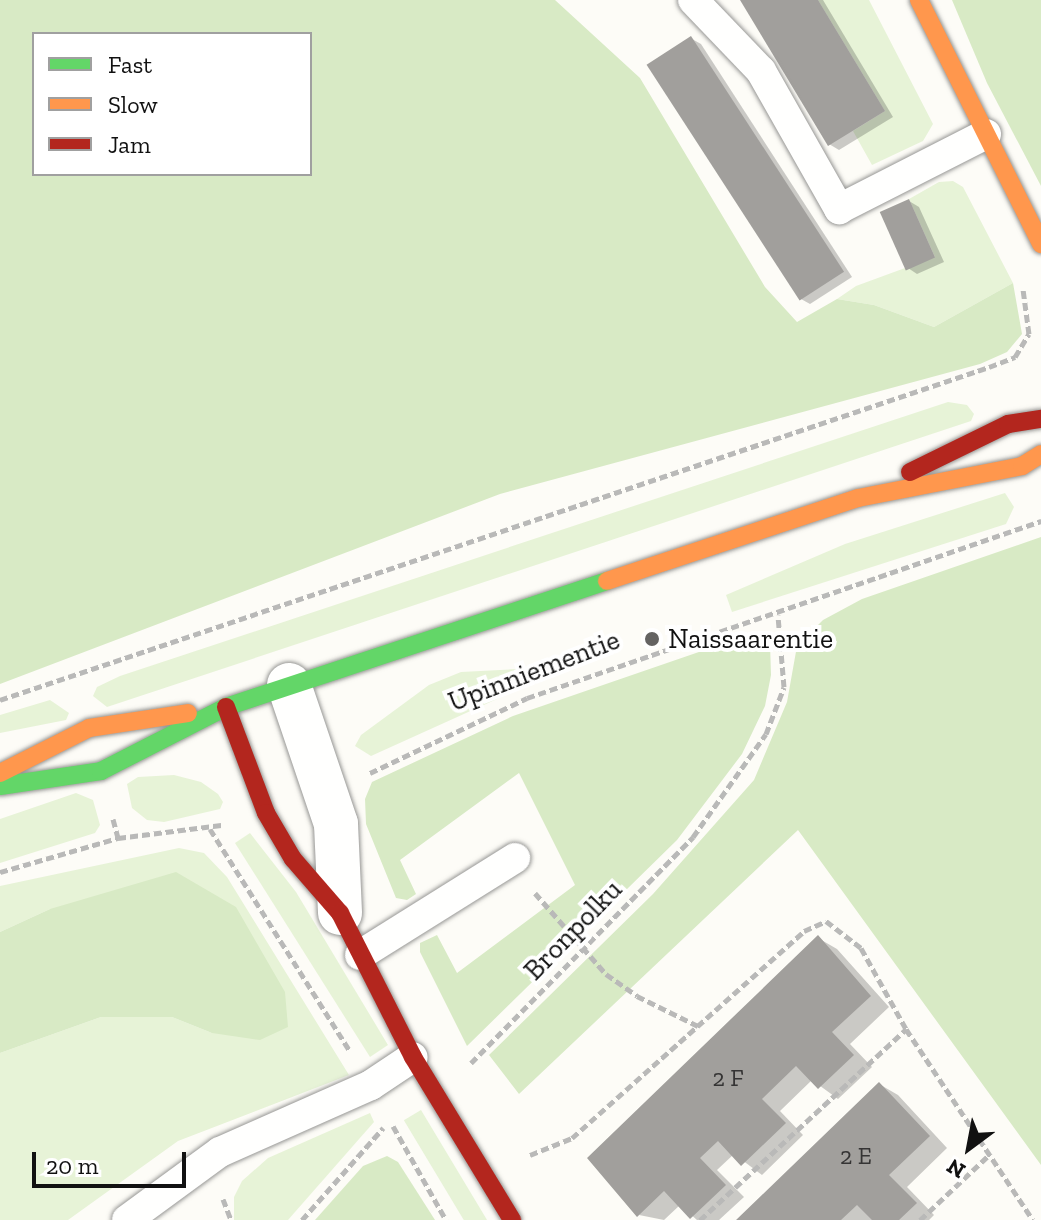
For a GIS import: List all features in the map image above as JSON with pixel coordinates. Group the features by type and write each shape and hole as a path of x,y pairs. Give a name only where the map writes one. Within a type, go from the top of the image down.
{"main road":[{"path":"919,0 1041,244"},
{"name":"Upinniementie","path":"858,498 1008,424 1041,419"},
{"name":"Upinniementie","path":"0,786 101,771 226,707 289,685 858,498 1022,466 1041,454"},
{"path":"226,707 266,813 293,859 340,913 413,1057 436,1088 512,1220"},
{"name":"Upinniementie","path":"0,773 89,728 226,707"}],"street":[{"path":"289,685 336,824 340,913"}],"lane":[{"path":"693,0 761,71 839,209 986,134"},
{"path":"360,955 515,858"},
{"path":"127,1220 220,1152 371,1085 413,1057"}],"path":[{"path":"0,700 989,367"},
{"name":"Upinniementie","path":"325,792 527,698 778,615 1041,521"},
{"name":"Bronpolku","path":"436,1088 466,1068 693,837 766,734 784,687 778,615"},
{"path":"0,872 118,838 210,829 266,813"},
{"path":"210,829 371,1085"},
{"path":"544,909 637,996 698,1026"},
{"path":"522,1158 572,1138 804,931 826,921 861,948 906,1029 1033,1220"},
{"path":"700,1220 906,1029"},
{"path":"302,1220 390,1120 446,1220"},
{"path":"920,1220 989,1155"}],"green space":[{"path":"0,0 555,0 640,78 765,287 797,322 837,299 874,305 934,327 1013,283 1022,334 1007,352 980,364 500,494 0,684"},
{"path":"818,0 869,0 933,124 923,141 872,165 853,131 885,111"},
{"path":"952,0 1041,0 1041,186 987,83"},
{"path":"953,181 963,187 1013,283 934,327 874,305 837,299 856,286 935,257 909,199 939,182"},
{"path":"948,402 967,405 974,414 971,421 107,707 93,696 97,687 120,676"},
{"path":"1005,493 1014,507 1006,524 732,612 726,595 845,544"},
{"path":"1041,537 1041,1165 798,830 519,1094 489,1055 653,894 754,780 787,702 797,646 823,620 862,599"},
{"path":"757,632 770,643 771,675 765,706 742,754 677,840 467,1046 420,952 420,943 437,935 457,973 575,885 519,773 400,860 416,894 407,900 396,898 366,824 365,799 372,782 513,716"},
{"path":"517,669 514,688 497,699 371,756 355,746 361,735 429,685 461,672"},
{"path":"50,700 69,713 66,720 0,733 0,715"},
{"path":"174,775 201,782 218,794 223,802 220,809 164,822 147,820 132,808 127,784 138,777"},
{"path":"76,793 93,800 100,825 95,833 0,863 0,819"},
{"path":"250,833 296,892 388,1045 370,1057 235,843"},
{"path":"179,848 204,853 227,877 349,1075 178,1141 68,1220 0,1220 0,1053 101,1017 172,1017 212,1033 50,909 0,932 0,886"},
{"path":"176,872 236,907 285,992 288,1027 260,1040 212,1033 172,1017 101,1017 0,1053 0,932 50,909"},
{"path":"421,1110 487,1220 464,1220 404,1120"},
{"path":"370,1113 374,1122 288,1220 234,1220 234,1197 242,1181 268,1158"},
{"path":"387,1156 398,1162 435,1220 315,1220 363,1166"}],"building":[{"path":"740,0 818,0 885,111 828,146"},
{"path":"691,36 844,272 800,301 647,65"},
{"path":"909,199 935,257 906,270 880,212"},
{"path":"818,935 871,996 832,1032 854,1055 818,1089 796,1066 762,1099 786,1123 741,1166 718,1141 700,1158 726,1185 690,1219 664,1191 637,1217 587,1158"},
{"path":"879,1082 930,1136 889,1175 917,1203 899,1220 872,1220 857,1205 841,1220 736,1220"}],"traffic: fast":[{"path":"0,786 101,771 226,707 607,581"}],"traffic: slow":[{"path":"919,0 1041,244"},
{"path":"607,581 858,498 1022,466 1041,454"},
{"path":"0,773 89,728 188,713"}],"traffic: jam":[{"path":"910,472 1008,424 1041,419"},
{"path":"226,707 266,813 293,859 340,913 413,1057 512,1220"}],"place":[{"name":"Naissaarentie","path":"652,639"}]}
